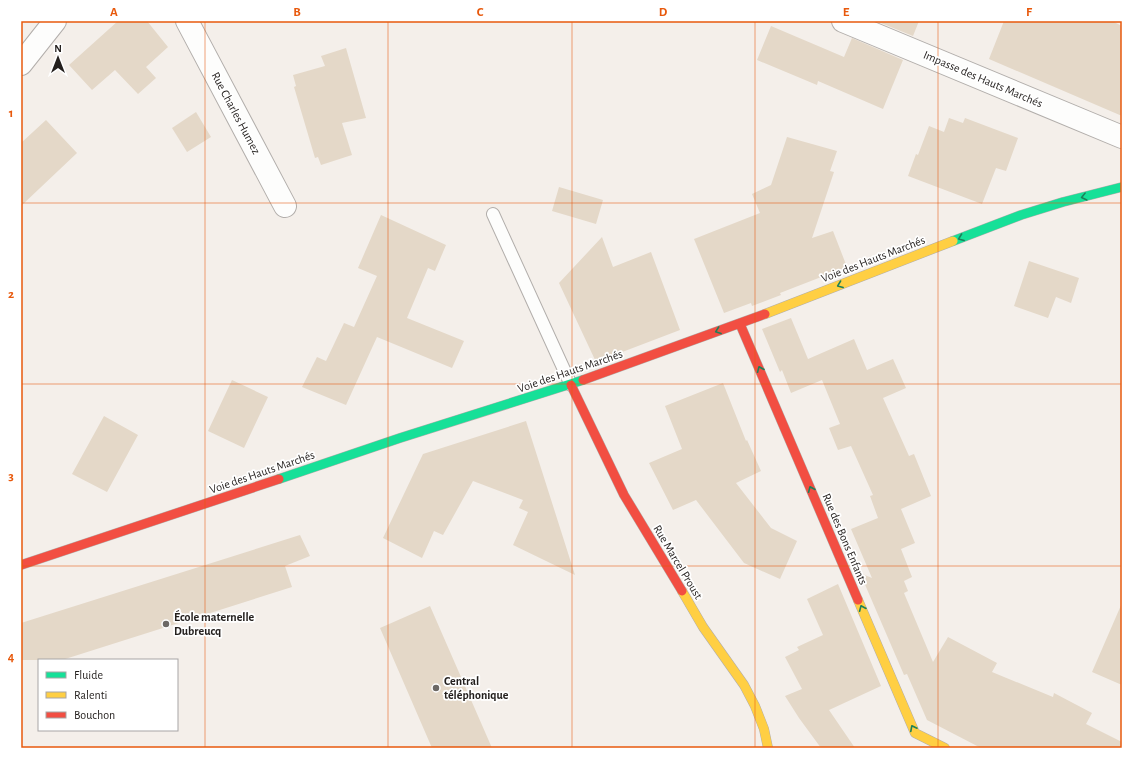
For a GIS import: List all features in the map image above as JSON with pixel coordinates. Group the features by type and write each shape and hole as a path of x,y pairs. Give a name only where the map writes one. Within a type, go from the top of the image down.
{"street":[{"path":"21,64 55,21"},
{"name":"Rue Charles Humez","path":"187,21 285,206"},
{"name":"Impasse des Hauts Marchés","path":"843,21 1122,137"},
{"name":"Voie des Hauts Marchés","path":"21,565 400,438 571,385 740,324 1021,215 1063,202 1122,187"},
{"name":"Rue des Bons Enfants","path":"740,324 915,733 945,748"},
{"name":"Rue Marcel Proust","path":"571,385 624,495 703,627 744,685 755,706 764,730 768,748"}],"lane":[{"path":"493,214 571,385"}],"building":[{"path":"118,21 147,21 168,47 146,67 156,78 138,94 115,70 92,90 69,65"},
{"path":"876,21 919,21 913,36"},
{"path":"1004,21 1112,21 1122,26 1122,116 989,59"},
{"path":"771,26 844,57 852,38 903,60 883,109 818,81 817,85 757,60"},
{"path":"346,48 366,118 342,123 352,155 321,165 318,157 315,158 294,87 296,86 293,75 325,66 321,56"},
{"path":"196,112 211,137 187,152 172,128"},
{"path":"949,118 963,123 965,118 1018,138 1006,171 996,168 982,204 908,176 929,126 944,132"},
{"path":"46,120 77,153 21,206 21,143"},
{"path":"787,137 837,151 830,171 834,172 812,238 833,231 847,267 780,293 781,295 752,306 751,303 724,313 694,239 760,213 752,194 771,185"},
{"path":"559,187 603,200 596,224 552,211"},
{"path":"381,215 446,245 435,271 428,268 407,318 464,341 452,368 377,337 346,405 302,387 317,357 326,361 344,323 354,327 377,276 358,268"},
{"path":"602,237 613,267 651,252 680,330 596,362 559,283"},
{"path":"1029,261 1079,278 1071,303 1056,297 1048,318 1014,306"},
{"path":"791,318 808,359 854,339 867,370 893,359 906,388 883,398 909,456 914,454 931,496 901,509 915,543 901,549 912,577 904,581 908,591 904,593 933,662 948,637 997,663 992,672 1053,697 1054,693 1092,713 1086,724 1122,742 1122,748 981,748 927,720 907,674 904,675 860,573 872,578 851,529 878,518 870,496 873,495 851,446 838,450 829,428 840,424 822,380 791,393 782,370 780,372 762,329"},
{"path":"232,380 268,397 244,448 208,431"},
{"path":"723,383 746,441 747,440 761,471 736,483 771,528 797,541 780,579 744,563 696,500 673,510 649,463 682,449 665,406"},
{"path":"104,416 138,435 107,492 72,474"},
{"path":"526,421 575,575 513,545 528,512 519,508 523,500 473,481 443,535 434,531 422,558 383,538 423,454"},
{"path":"300,535 310,556 285,566 292,587 65,659 21,660 21,623"},
{"path":"838,584 881,686 829,710 855,748 821,748 785,696 802,689 785,657 799,650 797,647 823,635 807,599"},
{"path":"1122,603 1122,685 1092,672"},
{"name":"Central téléphonique","path":"430,606 492,748 432,748 380,628"}],"traffic: fast":[{"path":"953,241 1021,215 1063,202 1122,187"},
{"path":"279,479 400,438 583,380"}],"traffic: slow":[{"path":"765,314 953,241"},
{"path":"682,591 703,627 744,685 755,706 764,729 768,748"},
{"path":"858,600 915,733 945,748"}],"traffic: jam":[{"path":"583,380 765,314"},
{"path":"740,324 858,600"},
{"path":"571,385 624,495 682,591"},
{"path":"21,565 279,479"}],"place":[{"name":"École maternelle Dubreucq","path":"166,624"},
{"name":"Central téléphonique","path":"436,688"}]}
